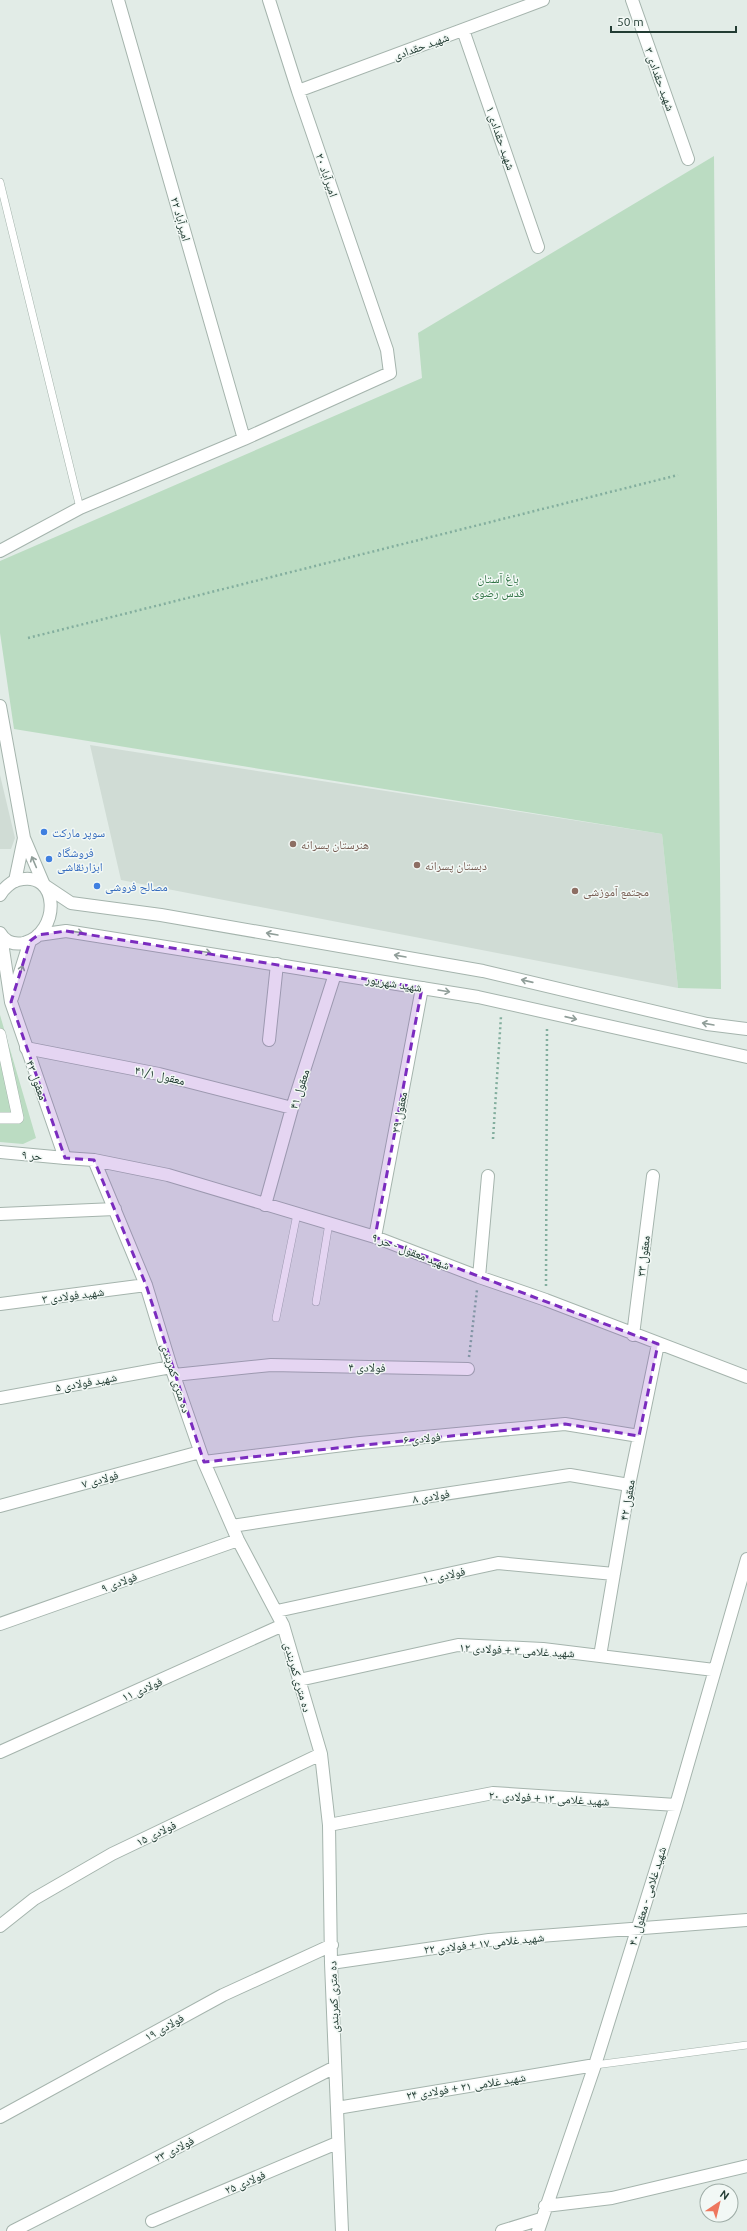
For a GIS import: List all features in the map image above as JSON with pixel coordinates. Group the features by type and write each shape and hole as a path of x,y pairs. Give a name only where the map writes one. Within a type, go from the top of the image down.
{"street":[{"name":"امیرآباد ۲۲","path":"118,0 244,439"},
{"name":"امیرآباد ۲۰","path":"244,439 390,373 387,350 298,91 269,0"},
{"name":"شهید حقدادی","path":"298,91 543,0"},
{"name":"شهید حقدادی ۳","path":"632,0 688,159"},
{"name":"شهید حقدادی ۱","path":"463,30 538,247"},
{"path":"0,551 80,508 244,439"},
{"path":"0,706 24,838 44,886 49,894 51,913 44,929 34,938 11,1002"},
{"path":"0,895 15,880 24,838"},
{"path":"15,880 25,878 36,879 44,886 71,903 161,915 483,971 707,1024 747,1029"},
{"name":"شهید شهریور","path":"1,935 10,943 20,944 34,938 66,931 277,964 502,1002 747,1057"},
{"name":"معقول ۴۳","path":"1,935 11,1002 65,1158"},
{"path":"268,1040 277,964"},
{"name":"معقول ۴۱","path":"265,1205 292,1108 335,974"},
{"name":"معقول ۳۹","path":"375,1237 422,988"},
{"path":"0,1034 18,1118 0,1118"},
{"name":"معقول ۴۱/۱","path":"26,1048 159,1074 292,1108"},
{"name":"حر ۹","path":"0,1152 65,1158"},
{"name":"شهید معقول - حر ۹","path":"65,1158 94,1160 168,1176 375,1237 479,1278 546,1300 633,1335 747,1377"},
{"name":"ده متری کمربندی","path":"94,1160 146,1285 172,1371 202,1457 238,1540 277,1611 283,1625 321,1754 329,1825 332,1945 331,1963 337,2143 342,2231"},
{"path":"479,1278 488,1176"},
{"name":"معقول ۳۳","path":"633,1335 653,1176"},
{"path":"0,1214 115,1209"},
{"name":"شهید فولادی ۳","path":"0,1304 146,1285"},
{"name":"معقول ۴۲","path":"600,1656 629,1485 658,1344"},
{"name":"فولادی ۴","path":"172,1371 270,1365 468,1369"},
{"name":"شهید فولادی ۵","path":"0,1398 172,1371"},
{"name":"فولادی ۶","path":"202,1457 565,1424 639,1436"},
{"name":"فولادی ۷","path":"0,1506 202,1457"},
{"name":"فولادی ۸","path":"232,1526 570,1475 629,1485"},
{"name":"فولادی ۹","path":"0,1624 238,1540"},
{"name":"شهید غلامی - معقول ۴۰","path":"539,2225 595,2065 676,1805 747,1559"},
{"name":"فولادی ۱۰","path":"277,1611 498,1563 614,1574"},
{"name":"فولادی ۱۱","path":"0,1752 283,1625"},
{"name":"شهید غلامی ۳ + فولادی ۱۲","path":"299,1680 458,1645 543,1649 714,1670"},
{"name":"فولادی ۱۵","path":"0,1926 34,1899 112,1854 321,1754"},
{"name":"شهید غلامی ۱۳ + فولادی ۲۰","path":"329,1825 494,1793 676,1805"},
{"name":"شهید غلامی ۱۷ + فولادی ۲۲","path":"331,1963 489,1940 747,1920"},
{"name":"فولادی ۱۹","path":"0,2117 223,1995 332,1945"},
{"name":"شهید غلامی ۲۱ + فولادی ۲۴","path":"337,2108 595,2065"},
{"name":"فولادی ۲۳","path":"13,2231 335,2067"},
{"name":"فولادی ۲۵","path":"152,2221 337,2143"},
{"path":"545,2206 612,2198 747,2166"},
{"path":"502,2231 539,2225"}],"lane":[{"path":"0,182 80,508"},
{"path":"276,1318 297,1214"},
{"path":"316,1302 329,1223"},
{"path":"595,2065 747,2044"}],"path":[{"path":"28,638 678,475"},
{"path":"493,1140 502,1002"},
{"path":"546,1300 547,1012"},
{"path":"468,1369 479,1278"}],"highlighted area":[{"path":"66,931 422,988 375,1237 658,1344 639,1436 565,1424 204,1462 146,1285 94,1160 65,1158 26,1048 11,1002 30,941 38,935"}],"shaded area":[{"path":"90,745 662,834 678,988 121,880"},
{"path":"0,775 15,838 11,849 0,849"}],"green space":[{"name":"باغ آستان قدس رضوی","path":"714,156 721,989 678,988 662,834 14,729 0,633 0,561 422,378 418,333"},
{"path":"0,1015 36,1138 23,1144 0,1142"}],"place":[{"name":"سوپر مارکت","path":"44,832"},
{"name":"هنرستان پسرانه","path":"293,844"},
{"name":"فروشگاه ابزارنقاشی","path":"49,859"},
{"name":"دبستان پسرانه","path":"417,865"},
{"name":"مصالح فروشی","path":"97,886"},
{"name":"مجتمع آموزشی","path":"575,891"}]}
